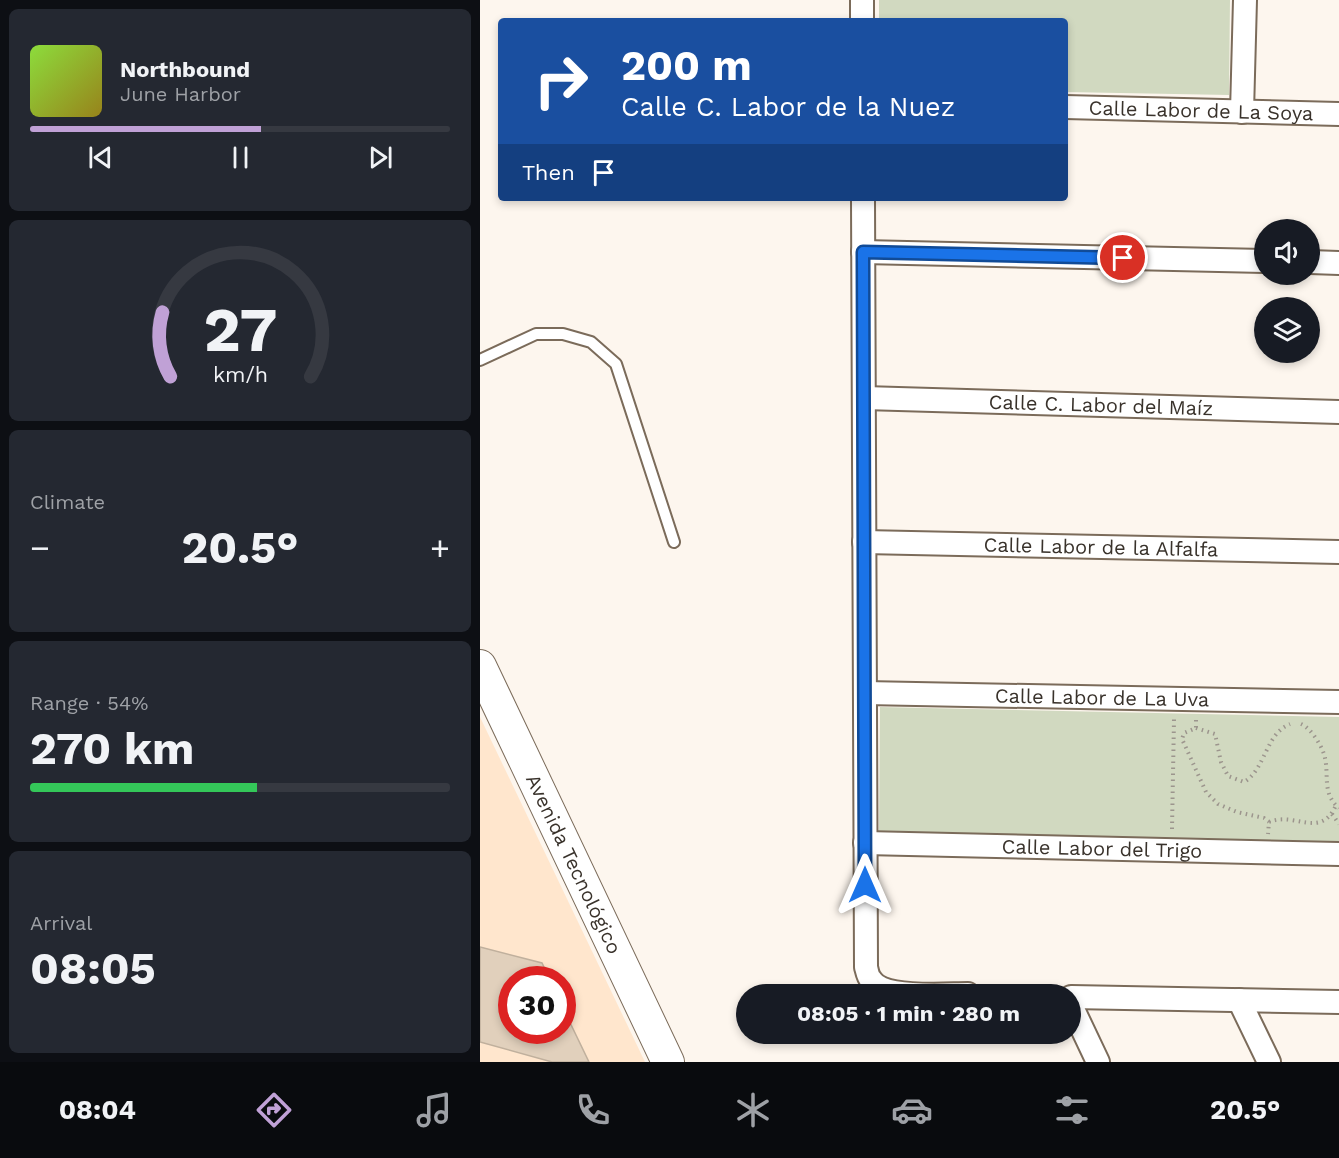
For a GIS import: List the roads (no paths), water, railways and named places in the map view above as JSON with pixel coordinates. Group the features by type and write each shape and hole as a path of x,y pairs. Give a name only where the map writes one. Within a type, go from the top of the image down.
{"main road":[{"name":"Avenida Tecnológico","path":"480,666 487,695 669,1062"}],"street":[{"path":"862,0 862,18"},
{"path":"1242,112 1245,0"},
{"name":"Calle Labor de La Soya","path":"1068,107 1339,114"},
{"path":"863,201 866,967 875,984"},
{"path":"863,252 1254,261"},
{"path":"1320,262 1339,263"},
{"name":"Calle C. Labor del Maíz","path":"864,398 1339,412"},
{"name":"Calle Labor de la Alfalfa","path":"864,542 1339,552"},
{"name":"Calle Labor de La Uva","path":"865,693 1339,702"},
{"name":"Calle Labor del Trigo","path":"865,843 1339,854"},
{"path":"1081,997 1339,1002"},
{"path":"1239,1000 1269,1062"},
{"path":"1081,1026 1098,1062"}],"lane":[{"path":"480,360 536,334 563,334 591,342 616,364 674,542"}]}
